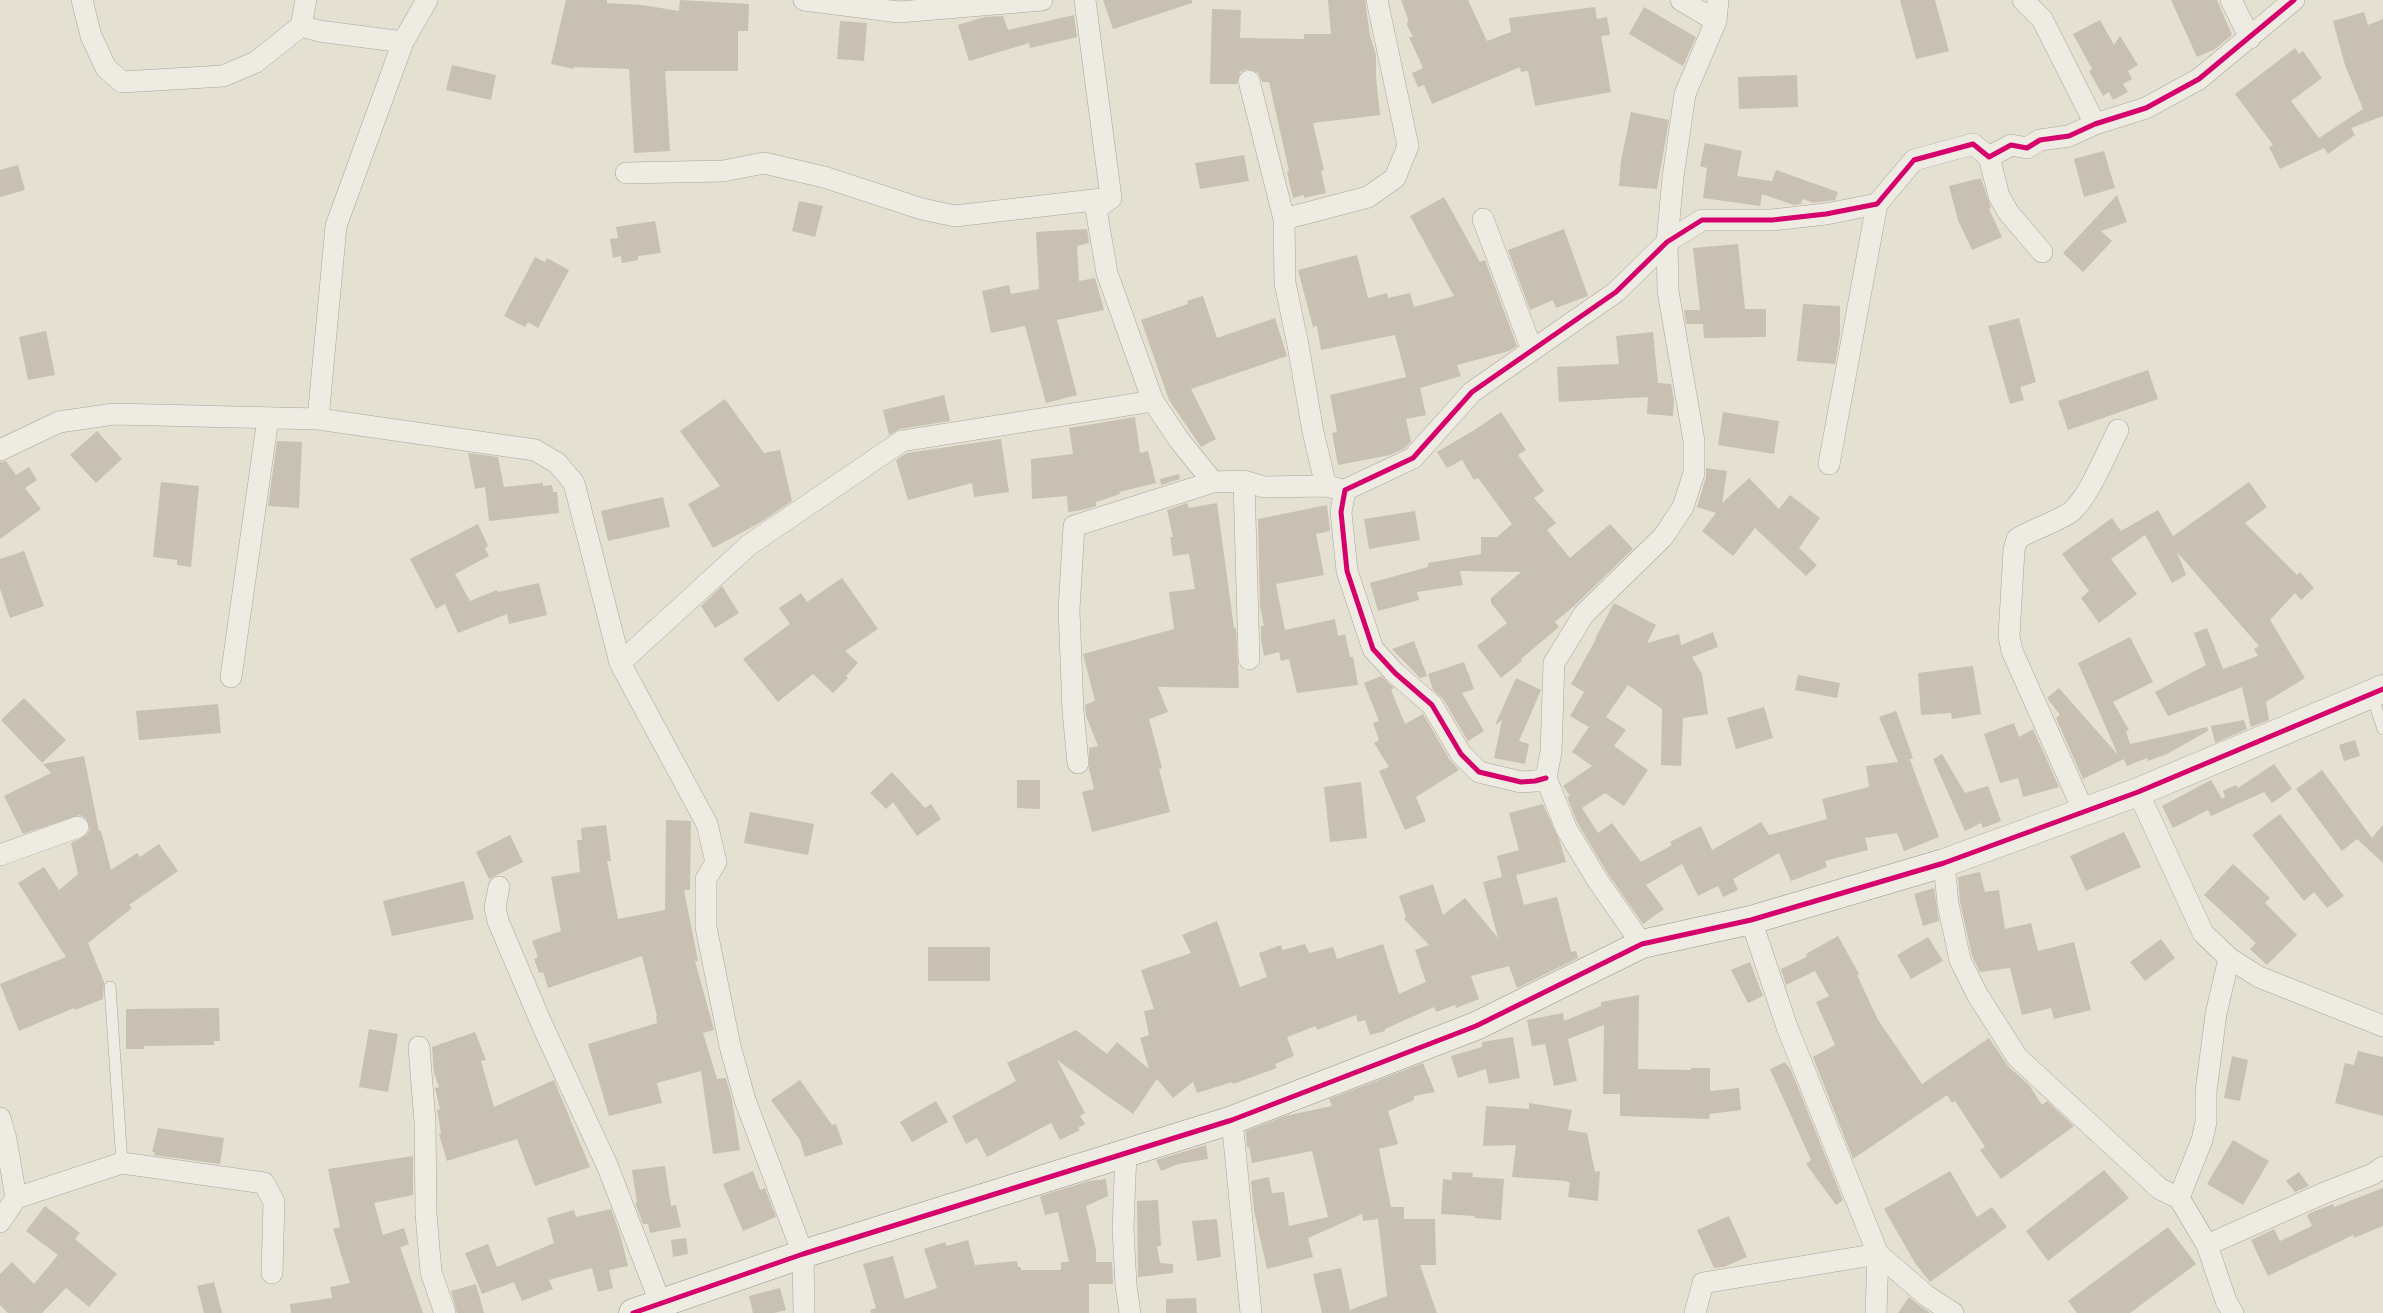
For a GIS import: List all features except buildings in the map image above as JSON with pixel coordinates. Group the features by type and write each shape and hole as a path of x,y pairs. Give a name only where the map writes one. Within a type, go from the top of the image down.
{"street":[{"path":"82,0 92,36 106,68 122,82 222,76 256,62 301,26 306,0"},
{"path":"318,419 336,226 403,42 427,0"},
{"path":"804,0 899,12 1042,0"},
{"path":"1085,0 1111,198"},
{"path":"1284,219 1368,197 1395,178 1408,146 1378,0"},
{"path":"1642,944 1598,881 1566,828 1546,778 1551,752 1554,663 1584,614 1663,537 1683,507 1694,473 1694,441 1668,291 1667,242 1673,177 1685,94 1717,10 1681,0"},
{"path":"2022,0 2042,19 2095,124"},
{"path":"2231,0 2250,38"},
{"path":"1989,156 2011,145 2027,148 2040,140 2069,136 2095,124 2146,108 2199,79 2294,0"},
{"path":"301,26 319,31 403,42"},
{"path":"1249,81 1284,219 1285,283 1313,432 1335,488 1341,512 1347,571 1373,649 1395,673 1432,705 1461,754 1479,772 1521,782 1534,782 1546,778"},
{"path":"1829,464 1877,204 1914,160 1973,144 1989,156 1999,196 2008,212 2042,252"},
{"path":"626,174 723,171 764,163 824,177 922,209 955,216 1111,198"},
{"path":"1111,198 1096,209 1107,273 1153,401 1179,440 1214,482"},
{"path":"1078,763 1073,711 1069,610 1074,526 1214,482 1244,481 1264,487 1335,488 1413,458 1472,392 1616,292 1667,242 1702,220 1772,220 1826,214 1877,204"},
{"path":"1483,219 1532,350"},
{"path":"620,663 749,546 902,442 1153,401"},
{"path":"0,450 59,422 114,414 318,419 535,450 557,463 574,483 620,663 707,824 716,862 706,879 706,928 730,1046 745,1100 803,1254 804,1313"},
{"path":"231,676 268,418"},
{"path":"2084,812 2012,651 2010,636 2014,550 2017,539 2025,533 2071,512 2087,489 2118,430"},
{"path":"1244,481 1249,659"},
{"path":"632,1313 803,1254 1232,1120 1476,1026 1642,944 1751,920 1944,863 2138,792 2377,691"},
{"path":"2138,792 2203,933 2230,958 2259,977 2383,1026"},
{"path":"0,855 78,827"},
{"path":"1944,863 1948,904 1960,960 1977,994 2017,1057 2160,1189 2179,1198 2207,1245 2226,1301 2233,1313"},
{"path":"499,887 495,907 498,921 543,1026 607,1165 660,1302"},
{"path":"1751,920 1788,1027 1878,1254 1876,1313"},
{"path":"2179,1198 2202,1140 2206,1122 2206,1091 2216,1014 2230,958"},
{"path":"420,1047 425,1122 426,1214 431,1272 445,1313"},
{"path":"0,1118 6,1139 16,1198"},
{"path":"1232,1120 1251,1313"},
{"path":"1126,1152 1123,1228 1126,1285 1130,1313"},
{"path":"0,1222 16,1198 122,1163 264,1183 274,1202 272,1273"},
{"path":"2207,1245 2324,1193 2373,1174 2383,1167"},
{"path":"1695,1313 1703,1283 1878,1254"},
{"path":"1878,1254 1927,1296 1953,1313"}],"lane":[{"path":"2377,691 2383,729"},
{"path":"110,987 122,1163"}],"cycle path":[{"path":"1546,778 1521,782 1479,772 1461,754 1432,705 1395,673 1373,649 1347,571 1341,512 1345,490 1413,458 1472,392 1616,292 1667,242 1702,220 1772,220 1826,214 1877,204 1914,160 1973,144 1989,157 2011,145 2027,148 2040,140 2069,136 2095,124 2146,108 2199,79 2294,0"},
{"path":"633,1313 803,1254 1232,1120 1476,1026 1642,944 1751,920 1944,863 2138,792 2383,689"}]}
